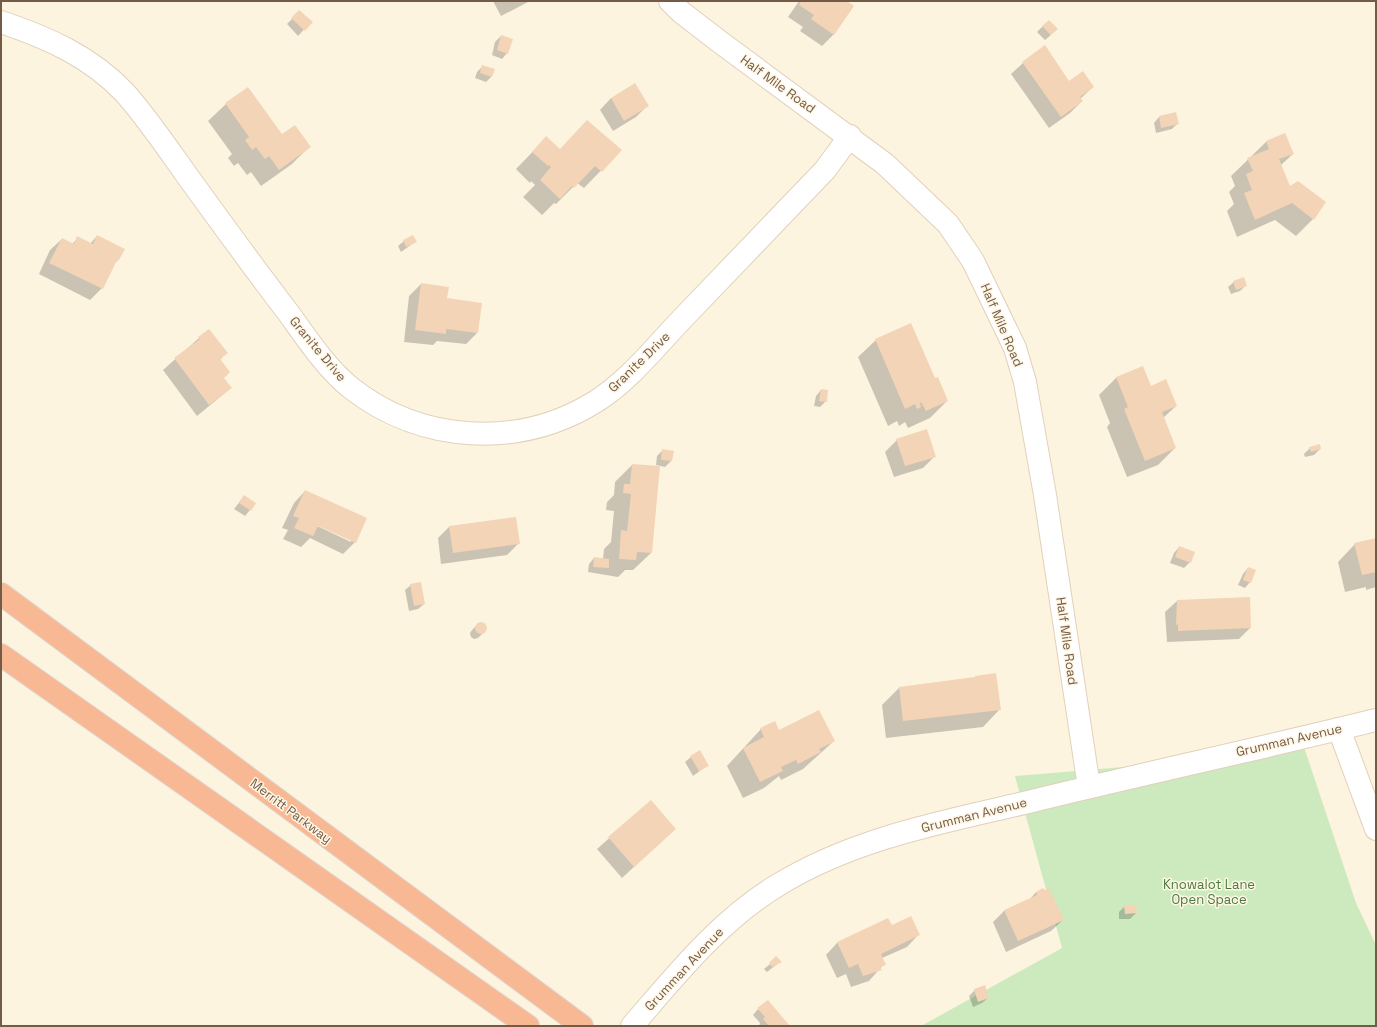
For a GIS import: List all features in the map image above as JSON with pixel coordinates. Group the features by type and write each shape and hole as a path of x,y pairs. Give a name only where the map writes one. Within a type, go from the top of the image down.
{"highway":[{"name":"Merritt Parkway","path":"1,594 582,1026"},
{"path":"1,655 528,1026"}],"street":[{"name":"Half Mile Road","path":"670,1 681,12 720,42 850,136 885,164 948,224 973,261 1015,348 1025,382 1045,495 1089,787"},
{"name":"Granite Drive","path":"1,22 57,43 93,65 124,92 150,124 324,361 350,387 386,410 423,426 443,431 472,435 528,430 567,417 596,402 635,369 825,170 850,136"},
{"name":"Grumman Avenue","path":"632,1026 719,929 747,906 770,890 812,866 852,848 901,833 1089,787 1376,720"},
{"path":"1339,729 1376,830"}],"green space":[{"name":"Knowalot Lane Open Space","path":"1301,738 1356,903 1376,945 1376,1026 921,1026 1062,948 1015,776 1159,764"}],"building":[{"path":"801,1 847,1 854,6 834,35 811,19 814,15 799,5"},
{"path":"299,10 313,22 305,31 291,18"},
{"path":"1049,20 1058,29 1051,35 1042,26"},
{"path":"501,35 513,39 508,54 497,50"},
{"path":"1045,45 1069,81 1083,71 1094,87 1080,97 1083,101 1061,117 1022,62"},
{"path":"482,65 495,69 492,77 480,73"},
{"path":"635,83 649,106 624,121 611,98"},
{"path":"248,87 282,134 295,125 311,147 279,170 269,156 265,159 256,147 252,150 245,140 249,137 225,103"},
{"path":"1176,112 1179,124 1161,128 1159,116"},
{"path":"587,120 622,150 602,172 595,166 574,188 572,186 560,199 540,180 551,167 532,152 546,136 560,149"},
{"path":"1285,133 1294,154 1279,159 1290,186 1298,181 1326,202 1314,220 1292,203 1255,220 1244,193 1252,190 1246,174 1253,171 1247,158 1269,149 1266,141"},
{"path":"97,235 125,249 119,260 117,260 103,289 49,263 62,238 74,244 77,236 93,244"},
{"path":"413,235 417,242 406,247 403,240"},
{"path":"1244,277 1247,286 1236,290 1233,281"},
{"path":"421,283 449,287 447,298 482,303 478,333 446,329 446,334 415,330"},
{"path":"911,323 935,378 938,377 948,401 926,411 921,402 921,407 917,409 915,404 905,409 875,339"},
{"path":"209,329 228,353 220,359 230,372 224,378 232,388 209,405 174,358 200,339 198,337"},
{"path":"1143,366 1151,386 1166,379 1177,406 1162,412 1176,448 1145,461 1124,409 1128,407 1116,377"},
{"path":"821,389 828,390 827,402 819,401"},
{"path":"927,429 936,457 905,466 896,439"},
{"path":"1320,444 1321,449 1311,452 1309,447"},
{"path":"662,449 674,451 672,461 661,460"},
{"path":"632,464 660,466 652,553 637,552 636,560 619,559 621,530 627,531 631,494 623,493 624,484 630,484"},
{"path":"305,490 367,518 356,543 318,526 313,536 294,528 299,518 293,516"},
{"path":"244,495 256,503 251,511 239,503"},
{"path":"516,517 520,544 453,553 449,526"},
{"path":"1376,538 1376,572 1362,575 1354,543"},
{"path":"1179,546 1195,552 1191,563 1175,557"},
{"path":"594,557 609,559 609,568 593,567"},
{"path":"1248,567 1256,570 1251,583 1243,580"},
{"path":"421,582 425,604 414,606 410,584"},
{"path":"1250,597 1251,628 1178,631 1178,624 1176,625 1177,600"},
{"path":"481,622 485,624 487,628 485,632 481,634 477,632 475,628 477,624"},
{"path":"996,673 1001,710 903,721 899,687"},
{"path":"819,710 835,741 819,749 821,752 798,764 796,760 781,767 783,771 760,782 743,748 764,737 760,728 775,721 779,730"},
{"path":"700,750 709,766 699,771 690,756"},
{"path":"651,800 676,829 634,867 608,837"},
{"path":"1043,888 1045,890 1049,888 1064,920 1018,941 1004,910 1037,895 1036,892"},
{"path":"1136,905 1137,913 1125,914 1124,906"},
{"path":"911,916 920,935 881,954 886,965 880,967 882,970 863,976 858,964 849,968 837,942 888,918 892,925"},
{"path":"776,956 782,962 772,967 769,963"},
{"path":"985,985 989,998 978,1002 974,989"},
{"path":"768,1000 790,1026 769,1026 763,1019 765,1017 757,1008"}]}
